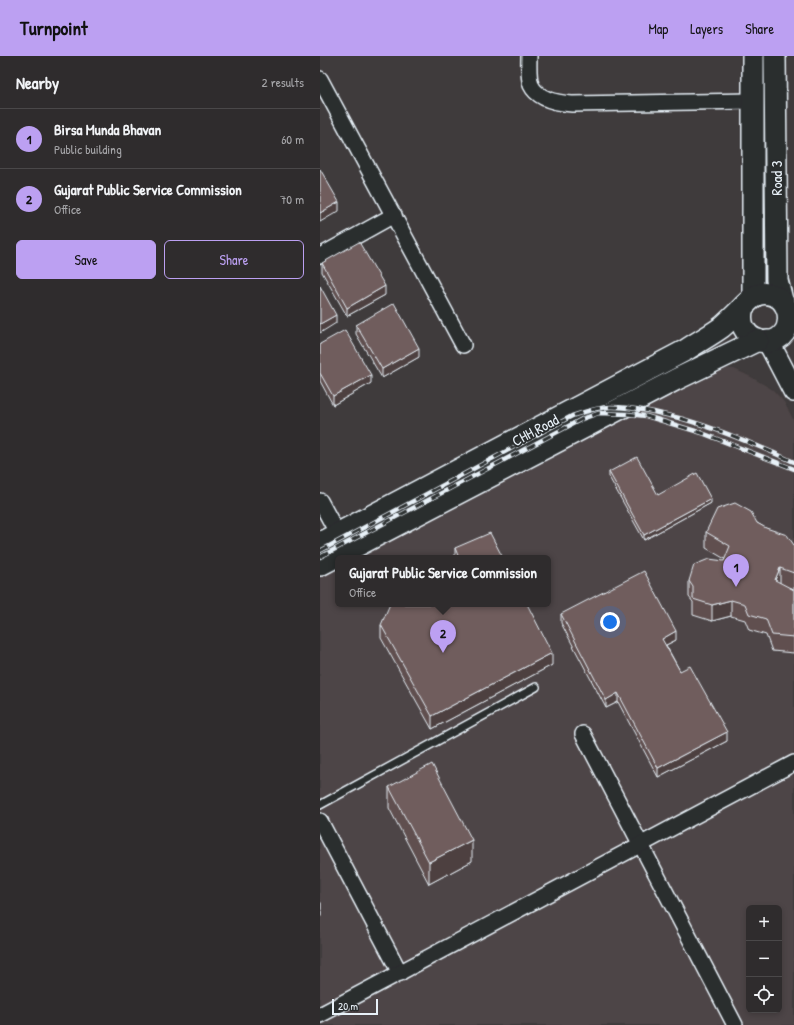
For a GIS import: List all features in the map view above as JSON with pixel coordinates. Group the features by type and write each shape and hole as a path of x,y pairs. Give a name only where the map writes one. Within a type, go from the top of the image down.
{"street":[{"path":"529,56 531,85 540,96 558,103 753,101"},
{"name":"Road 3","path":"748,302 753,56"},
{"name":"Road 3","path":"775,56 777,280 782,300"},
{"path":"320,79 463,344"},
{"path":"320,256 394,215"},
{"path":"320,565 335,543 675,380 763,341 776,339 782,335 786,328 791,329 789,314 782,300 768,294 760,294 748,302 741,314 743,329 748,335 763,341 794,391"},
{"name":"CHH Road","path":"335,543 686,350 723,326 748,302"},
{"path":"320,501 335,543"},
{"path":"583,734 735,1025"},
{"path":"320,1015 794,763"},
{"path":"320,821 400,973"}],"lane":[{"path":"320,806 536,687"}],"shaded area":[{"path":"705,367 734,369 773,390 784,402 794,421 794,1025 320,1025 320,575 335,568 335,607 551,607 551,555 358,555"}],"building":[{"path":"320,169 339,202 320,213"},
{"path":"359,242 385,286 347,308 322,263"},
{"path":"320,286 336,315 320,324"},
{"path":"394,303 419,348 382,369 356,325"},
{"path":"345,330 371,375 333,396 320,373 320,344"},
{"path":"637,457 658,495 697,473 711,499 644,535 609,472"},
{"path":"735,503 751,512 757,523 766,528 787,535 794,545 794,573 780,568 775,580 794,590 794,637 772,635 766,619 749,614 745,604 731,600 712,605 693,599 693,587 689,581 694,565 709,559 724,561 730,546 706,532 717,509"},
{"path":"490,533 501,555 458,555 455,548"},
{"path":"644,571 676,631 662,639 680,671 690,666 727,732 658,768 618,693 606,700 561,614"},
{"path":"389,607 529,607 552,653 432,716 381,625"},
{"path":"432,764 472,840 429,862 389,787"}],"railway":[{"path":"320,551 572,416 601,408 620,407 638,409 683,419 739,438 794,462"},
{"path":"320,557 582,419 599,413 646,416 702,433 794,469"}],"place":[{"name":"Birsa Munda Bhavan","path":"736,587"},
{"name":"Gujarat Public Service Commission","path":"443,653"}]}
